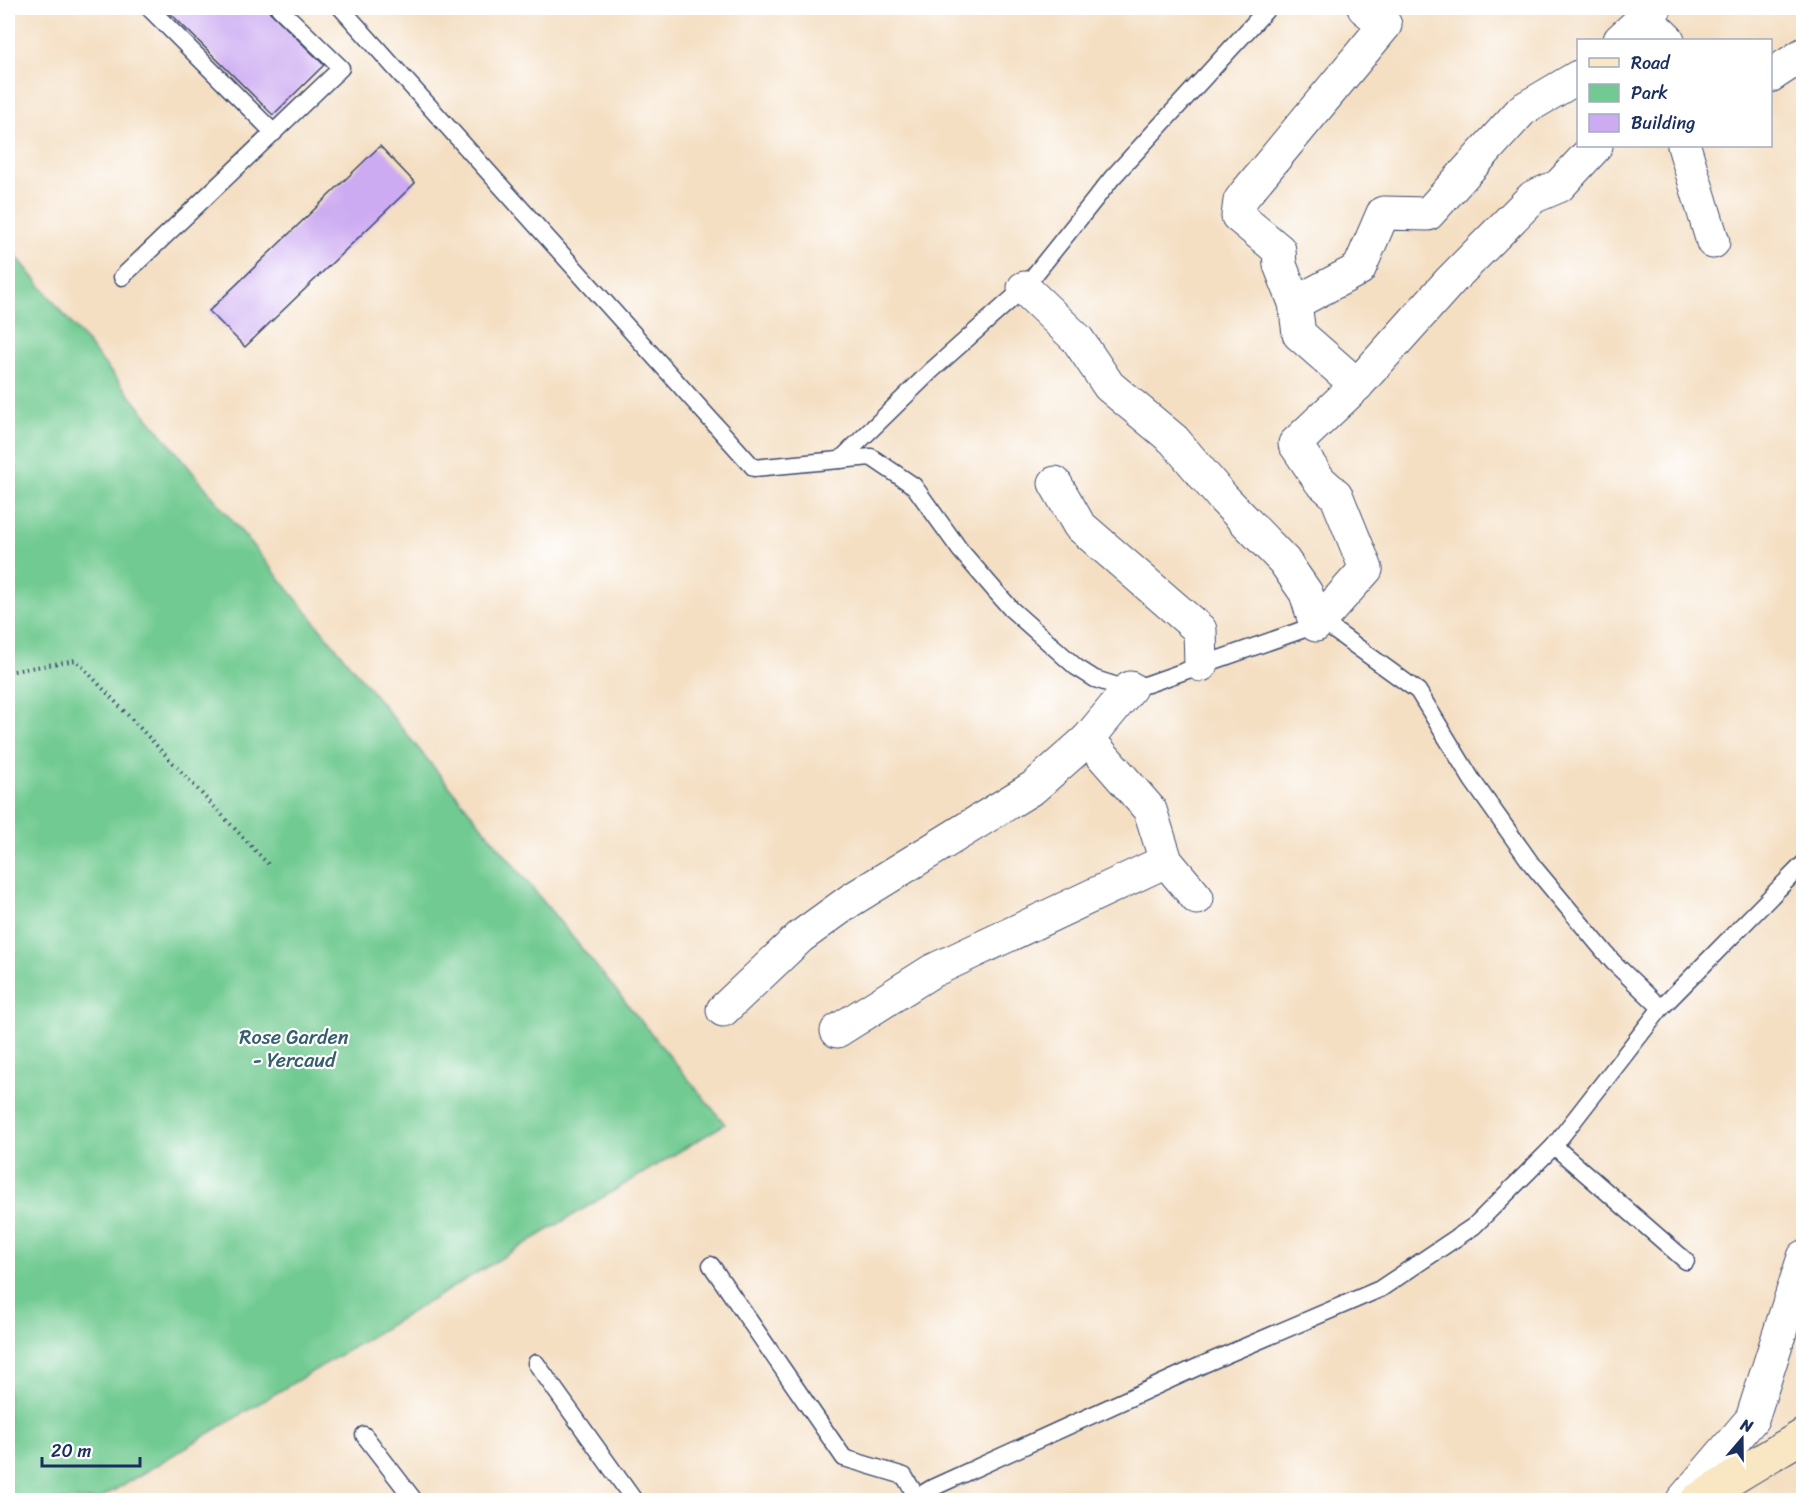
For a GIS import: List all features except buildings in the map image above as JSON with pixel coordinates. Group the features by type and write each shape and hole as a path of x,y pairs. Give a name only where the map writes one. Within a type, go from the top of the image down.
{"main road":[{"path":"1697,1500 1803,1435"}],"street":[{"path":"1357,385 1299,334 1295,303 1280,265 1279,250 1238,216 1240,201 1385,25 1364,8"},
{"path":"1621,39 1650,13 1667,39"},
{"path":"1772,75 1803,54"},
{"path":"1295,303 1359,269 1383,213 1428,214 1522,110 1577,80"},
{"path":"1316,625 1366,568 1336,495 1320,482 1295,444 1357,385 1450,281 1533,197 1559,186 1595,147"},
{"path":"1684,147 1713,242"},
{"path":"1024,288 1078,340 1109,386 1174,440 1223,498 1284,561 1306,593 1316,625"},
{"path":"1056,483 1079,525 1200,630 1201,665"},
{"path":"723,1010 800,937 901,868 1034,787 1088,739 1130,688"},
{"path":"1088,739 1150,810 1166,861 1197,898"},
{"path":"837,1031 933,971 1166,861"},
{"path":"1683,1500 1752,1419 1803,1257"}],"lane":[{"path":"149,8 274,133"},
{"path":"122,277 341,68 279,8"},
{"path":"341,8 754,468 871,457 914,486 960,550 1011,609 1076,667 1095,679 1130,688 1316,625 1330,628 1418,691 1472,780 1533,866 1613,962 1661,1008"},
{"path":"840,460 931,371 1024,288 1112,178 1268,8"},
{"path":"711,1265 844,1458 904,1476 914,1499 1191,1370 1380,1289 1474,1226 1554,1146 1661,1008 1803,864"},
{"path":"1554,1146 1686,1261"},
{"path":"536,1364 634,1500"},
{"path":"364,1435 414,1500"}],"path":[{"path":"8,672 76,660 268,864"}],"green space":[{"name":"Rose Garden - Yercaud","path":"8,246 725,1124 98,1500 8,1500"}]}
